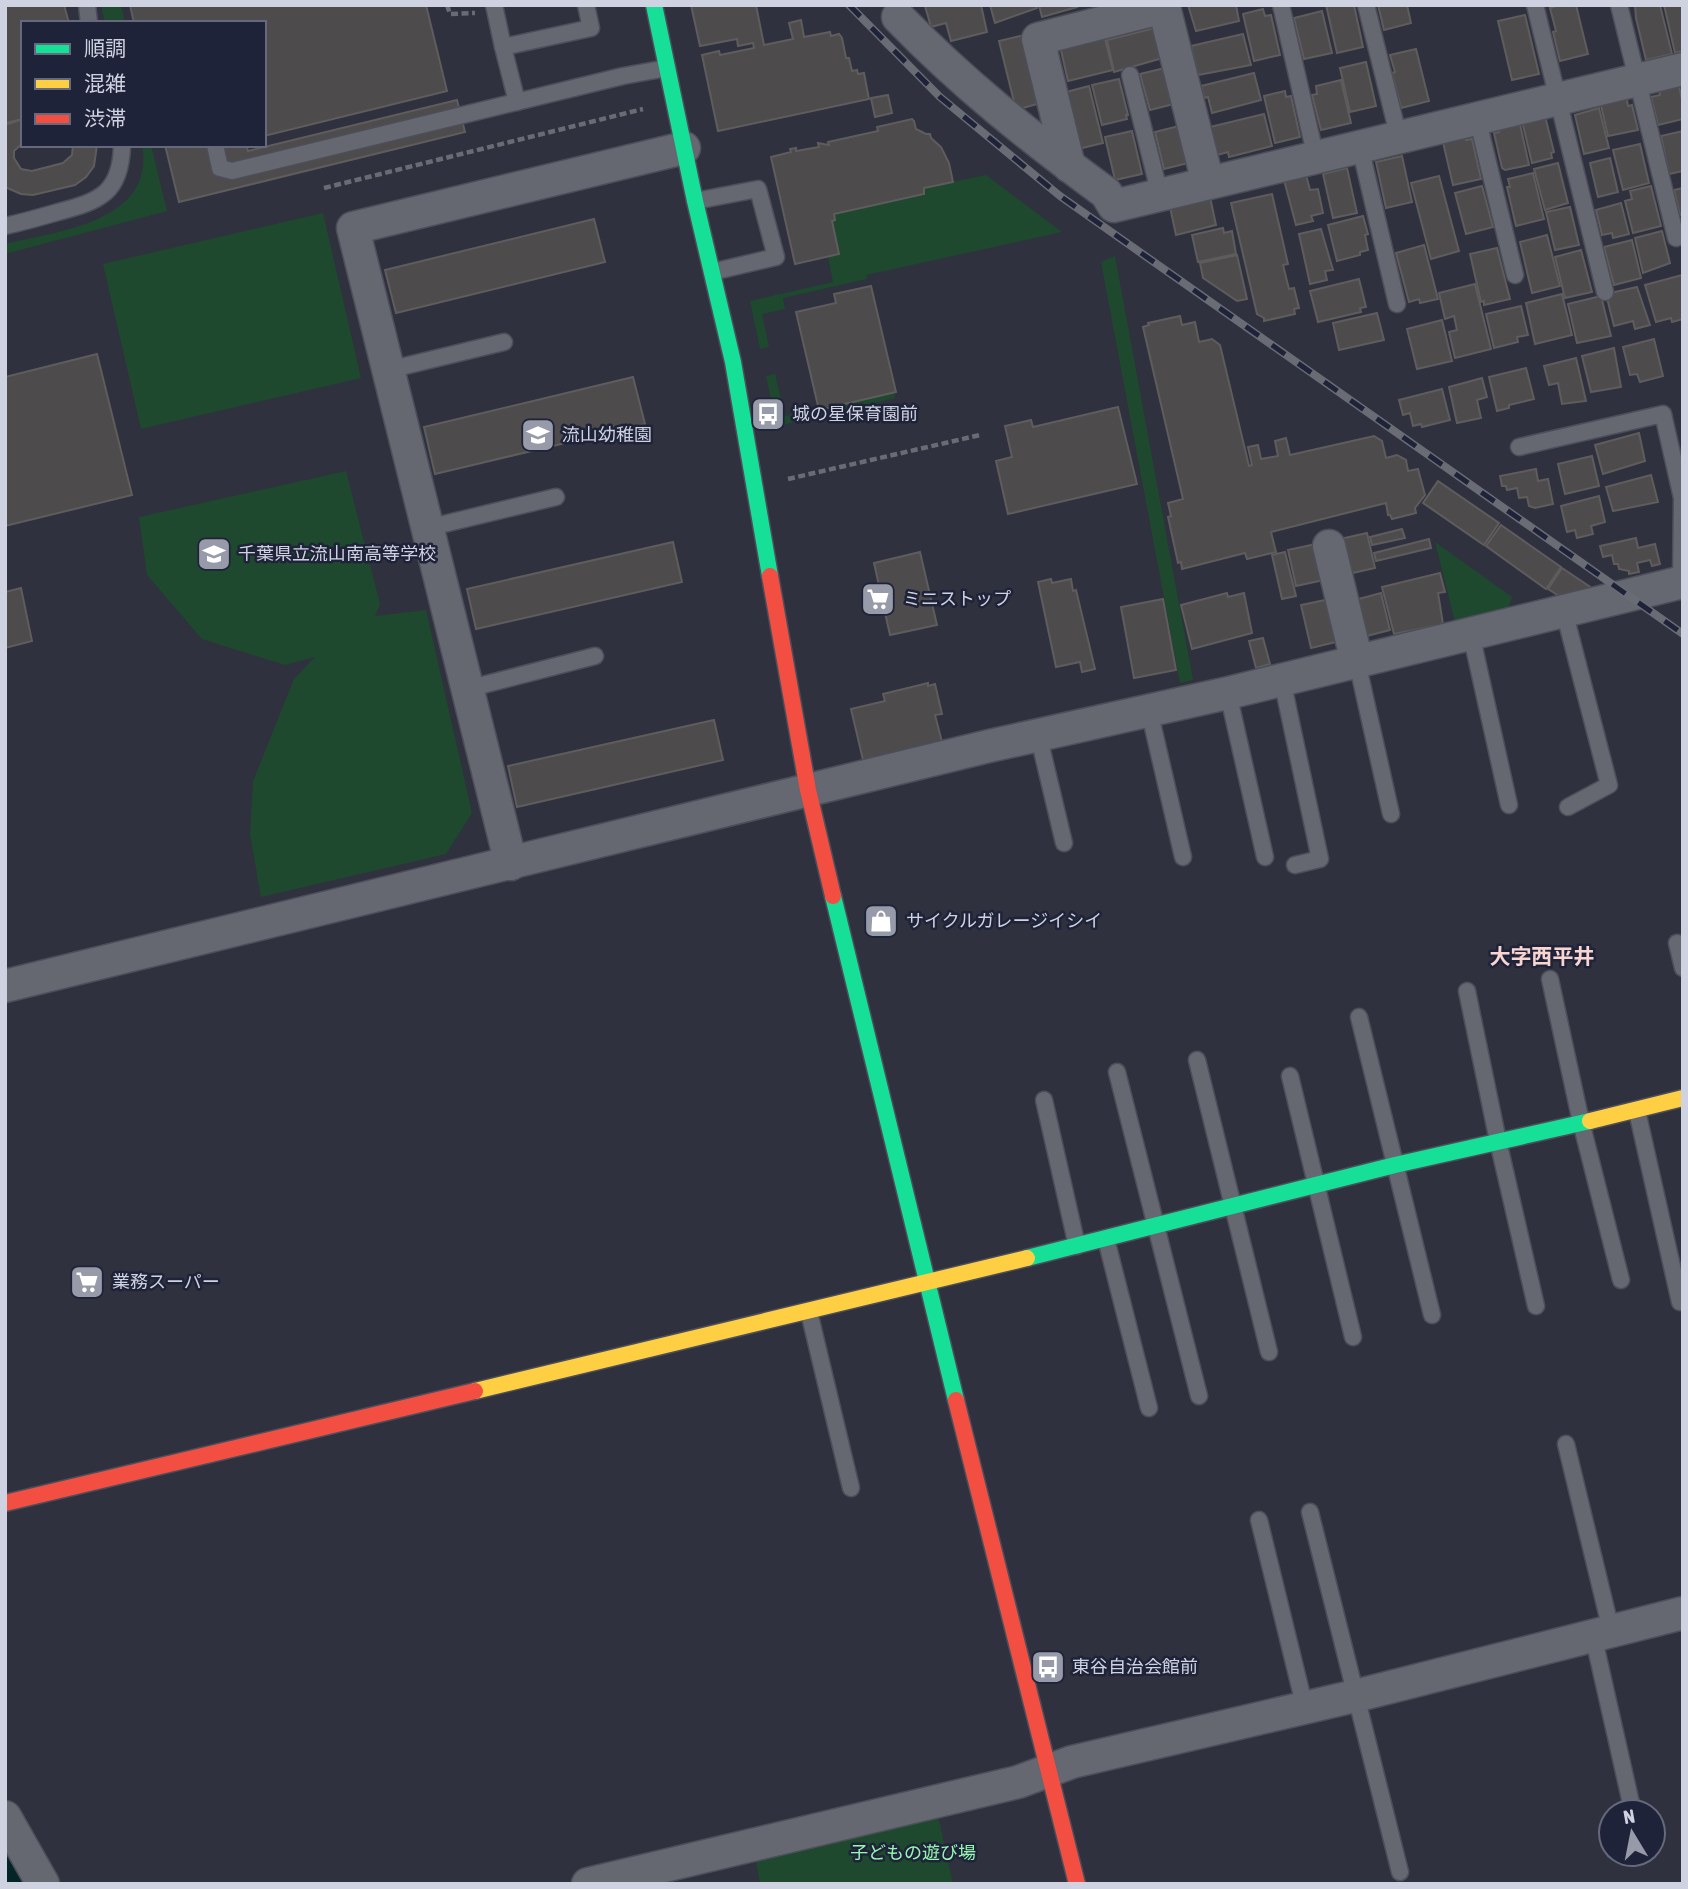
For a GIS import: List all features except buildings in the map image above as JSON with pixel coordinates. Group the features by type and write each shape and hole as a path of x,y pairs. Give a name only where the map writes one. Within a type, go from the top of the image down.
{"street":[{"path":"654,5 695,201 733,362 808,790 1077,1884"},
{"path":"1069,166 1038,39 1164,7 1208,183"},
{"path":"898,17 982,98 1106,193 1114,206 1683,69"},
{"path":"511,864 353,229 684,148"},
{"path":"1329,546 1357,662"},
{"path":"5,986 1038,734 1228,694 1682,582"},
{"path":"5,1503 809,1312 1395,1165 1637,1111 1683,1098"},
{"path":"588,1884 1018,1782 1080,1760 1355,1696 1683,1613"},
{"path":"5,1817 43,1884"}],"lane":[{"path":"494,5 517,102"},
{"path":"503,47 591,28 586,5"},
{"path":"1281,5 1316,158"},
{"path":"1366,5 1399,138"},
{"path":"1535,5 1605,292"},
{"path":"1619,5 1676,238"},
{"path":"215,147 220,168 232,171 667,68"},
{"path":"1130,75 1160,195"},
{"path":"1477,117 1515,275"},
{"path":"5,226 89,204 105,194 116,181 122,147"},
{"path":"1360,147 1397,304"},
{"path":"695,201 758,189 776,257 711,272"},
{"path":"388,370 505,342"},
{"path":"1519,447 1663,414 1682,498 1682,582"},
{"path":"427,528 556,497"},
{"path":"1564,611 1609,785 1569,807"},
{"path":"1471,634 1509,805"},
{"path":"467,689 595,656"},
{"path":"1357,662 1391,814"},
{"path":"1282,680 1320,859 1295,864"},
{"path":"1228,694 1265,858"},
{"path":"1149,710 1183,857"},
{"path":"1038,734 1065,843"},
{"path":"1677,943 1683,968"},
{"path":"1550,979 1581,1122 1621,1280"},
{"path":"1467,992 1536,1306"},
{"path":"1359,1017 1432,1315"},
{"path":"1197,1060 1269,1352"},
{"path":"1117,1072 1199,1396"},
{"path":"1290,1076 1353,1337"},
{"path":"1044,1100 1077,1246"},
{"path":"1637,1111 1680,1302 1683,1302"},
{"path":"1106,1239 1149,1408"},
{"path":"809,1312 851,1488"},
{"path":"1566,1444 1631,1798"},
{"path":"1310,1512 1400,1872"},
{"path":"1259,1520 1305,1708"}],"path":[{"path":"447,5 450,14 478,13"},
{"path":"324,188 651,107"},
{"path":"780,481 980,435"}],"green space":[{"path":"101,5 121,5 125,21 105,21"},
{"path":"142,147 151,147 167,211 5,254 5,244 75,227 119,207 134,191 142,171"},
{"path":"986,175 1062,232 866,275 867,279 783,298 785,309 762,314 769,347 760,349 750,301 833,282 828,257 839,254 832,221 834,214 923,195 924,188"},
{"path":"323,213 361,378 141,429 103,264"},
{"path":"1115,256 1193,680 1180,683 1101,262"},
{"path":"775,374 785,416 894,392 895,398 777,426 766,376"},
{"path":"346,471 380,604 375,616 426,610 472,813 446,854 261,897 250,835 253,781 294,679 315,657 285,665 202,639 147,575 139,517"},
{"path":"1435,542 1512,597 1508,610 1455,622"},
{"name":"子どもの遊び場","path":"938,1816 953,1884 760,1884 756,1861"}],"waterway":[{"path":"5,1868 14,1884"}],"railway":[{"path":"849,5 940,97 1060,196 1683,634"}],"traffic: fast":[{"path":"654,5 695,201 733,362 770,576"},
{"path":"833,896 956,1400"},
{"path":"1027,1258 1395,1165 1590,1121"}],"traffic: slow":[{"path":"1590,1121 1683,1098"},
{"path":"475,1391 1027,1258"}],"traffic: jam":[{"path":"770,576 808,790 833,896"},
{"path":"5,1503 475,1391"},
{"path":"956,1400 1077,1884"}],"place":[{"name":"城の星保育園前","path":"768,414"},
{"name":"流山幼稚園","path":"538,435"},
{"name":"千葉県立流山南高等学校","path":"214,554"},
{"name":"ミニストップ","path":"878,599"},
{"name":"サイクルガレージイシイ","path":"881,921"},
{"name":"業務スーパー","path":"87,1282"},
{"name":"東谷自治会館前","path":"1048,1667"}],"district":[{"name":"大字西平井","path":"1542,957"}]}
